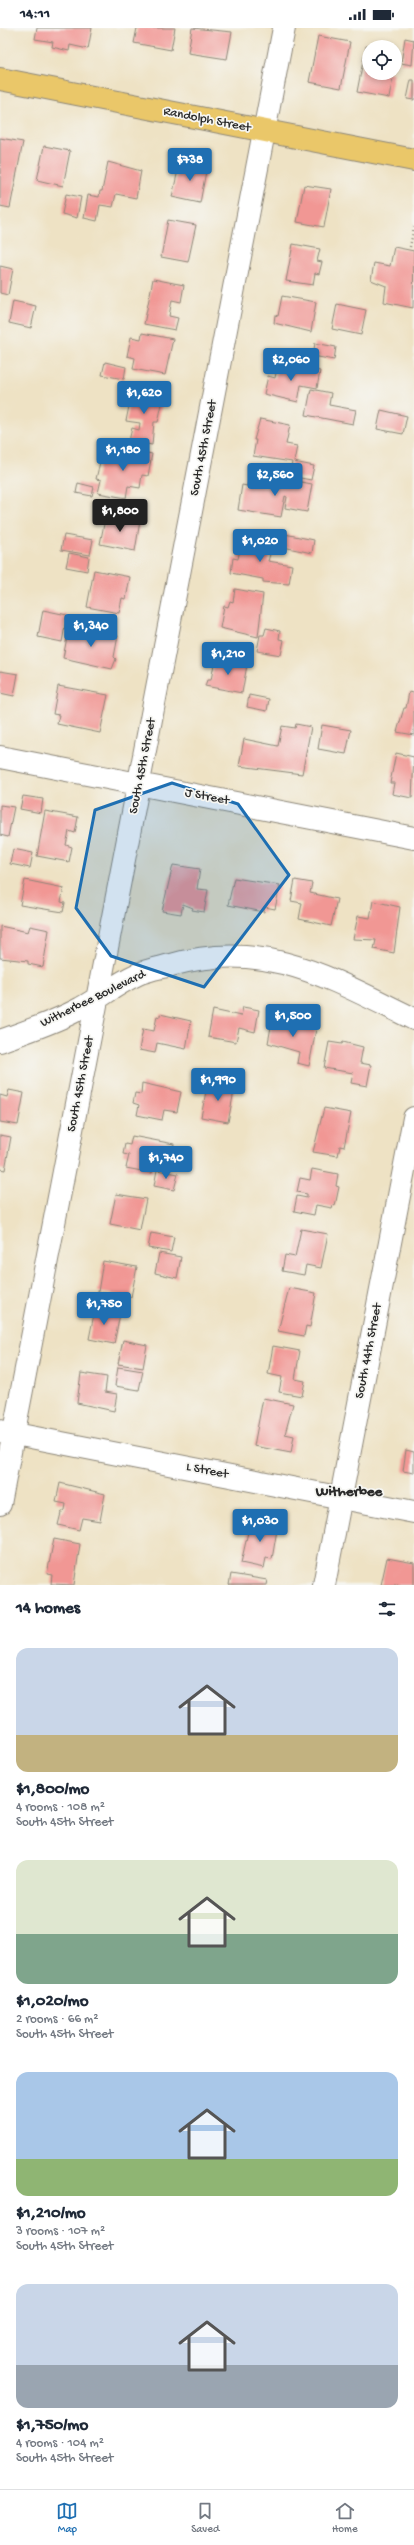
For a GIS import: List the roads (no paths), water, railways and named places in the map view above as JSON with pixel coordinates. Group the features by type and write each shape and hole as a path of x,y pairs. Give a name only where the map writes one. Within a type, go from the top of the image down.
{"main road":[{"name":"Randolph Street","path":"0,79 414,160"}],"street":[{"name":"South 45th Street","path":"0,1504 7,1432 140,784 284,28"},
{"name":"J Street","path":"0,757 414,838"},
{"name":"Witherbee Boulevard","path":"0,1041 67,1016 137,974 204,957 254,957 290,963 309,970 414,1019"},
{"name":"South 44th Street","path":"324,1585 414,1118"},
{"name":"L Street","path":"7,1432 414,1512"}],"district":[{"name":"Witherbee","path":"349,1492"}]}
